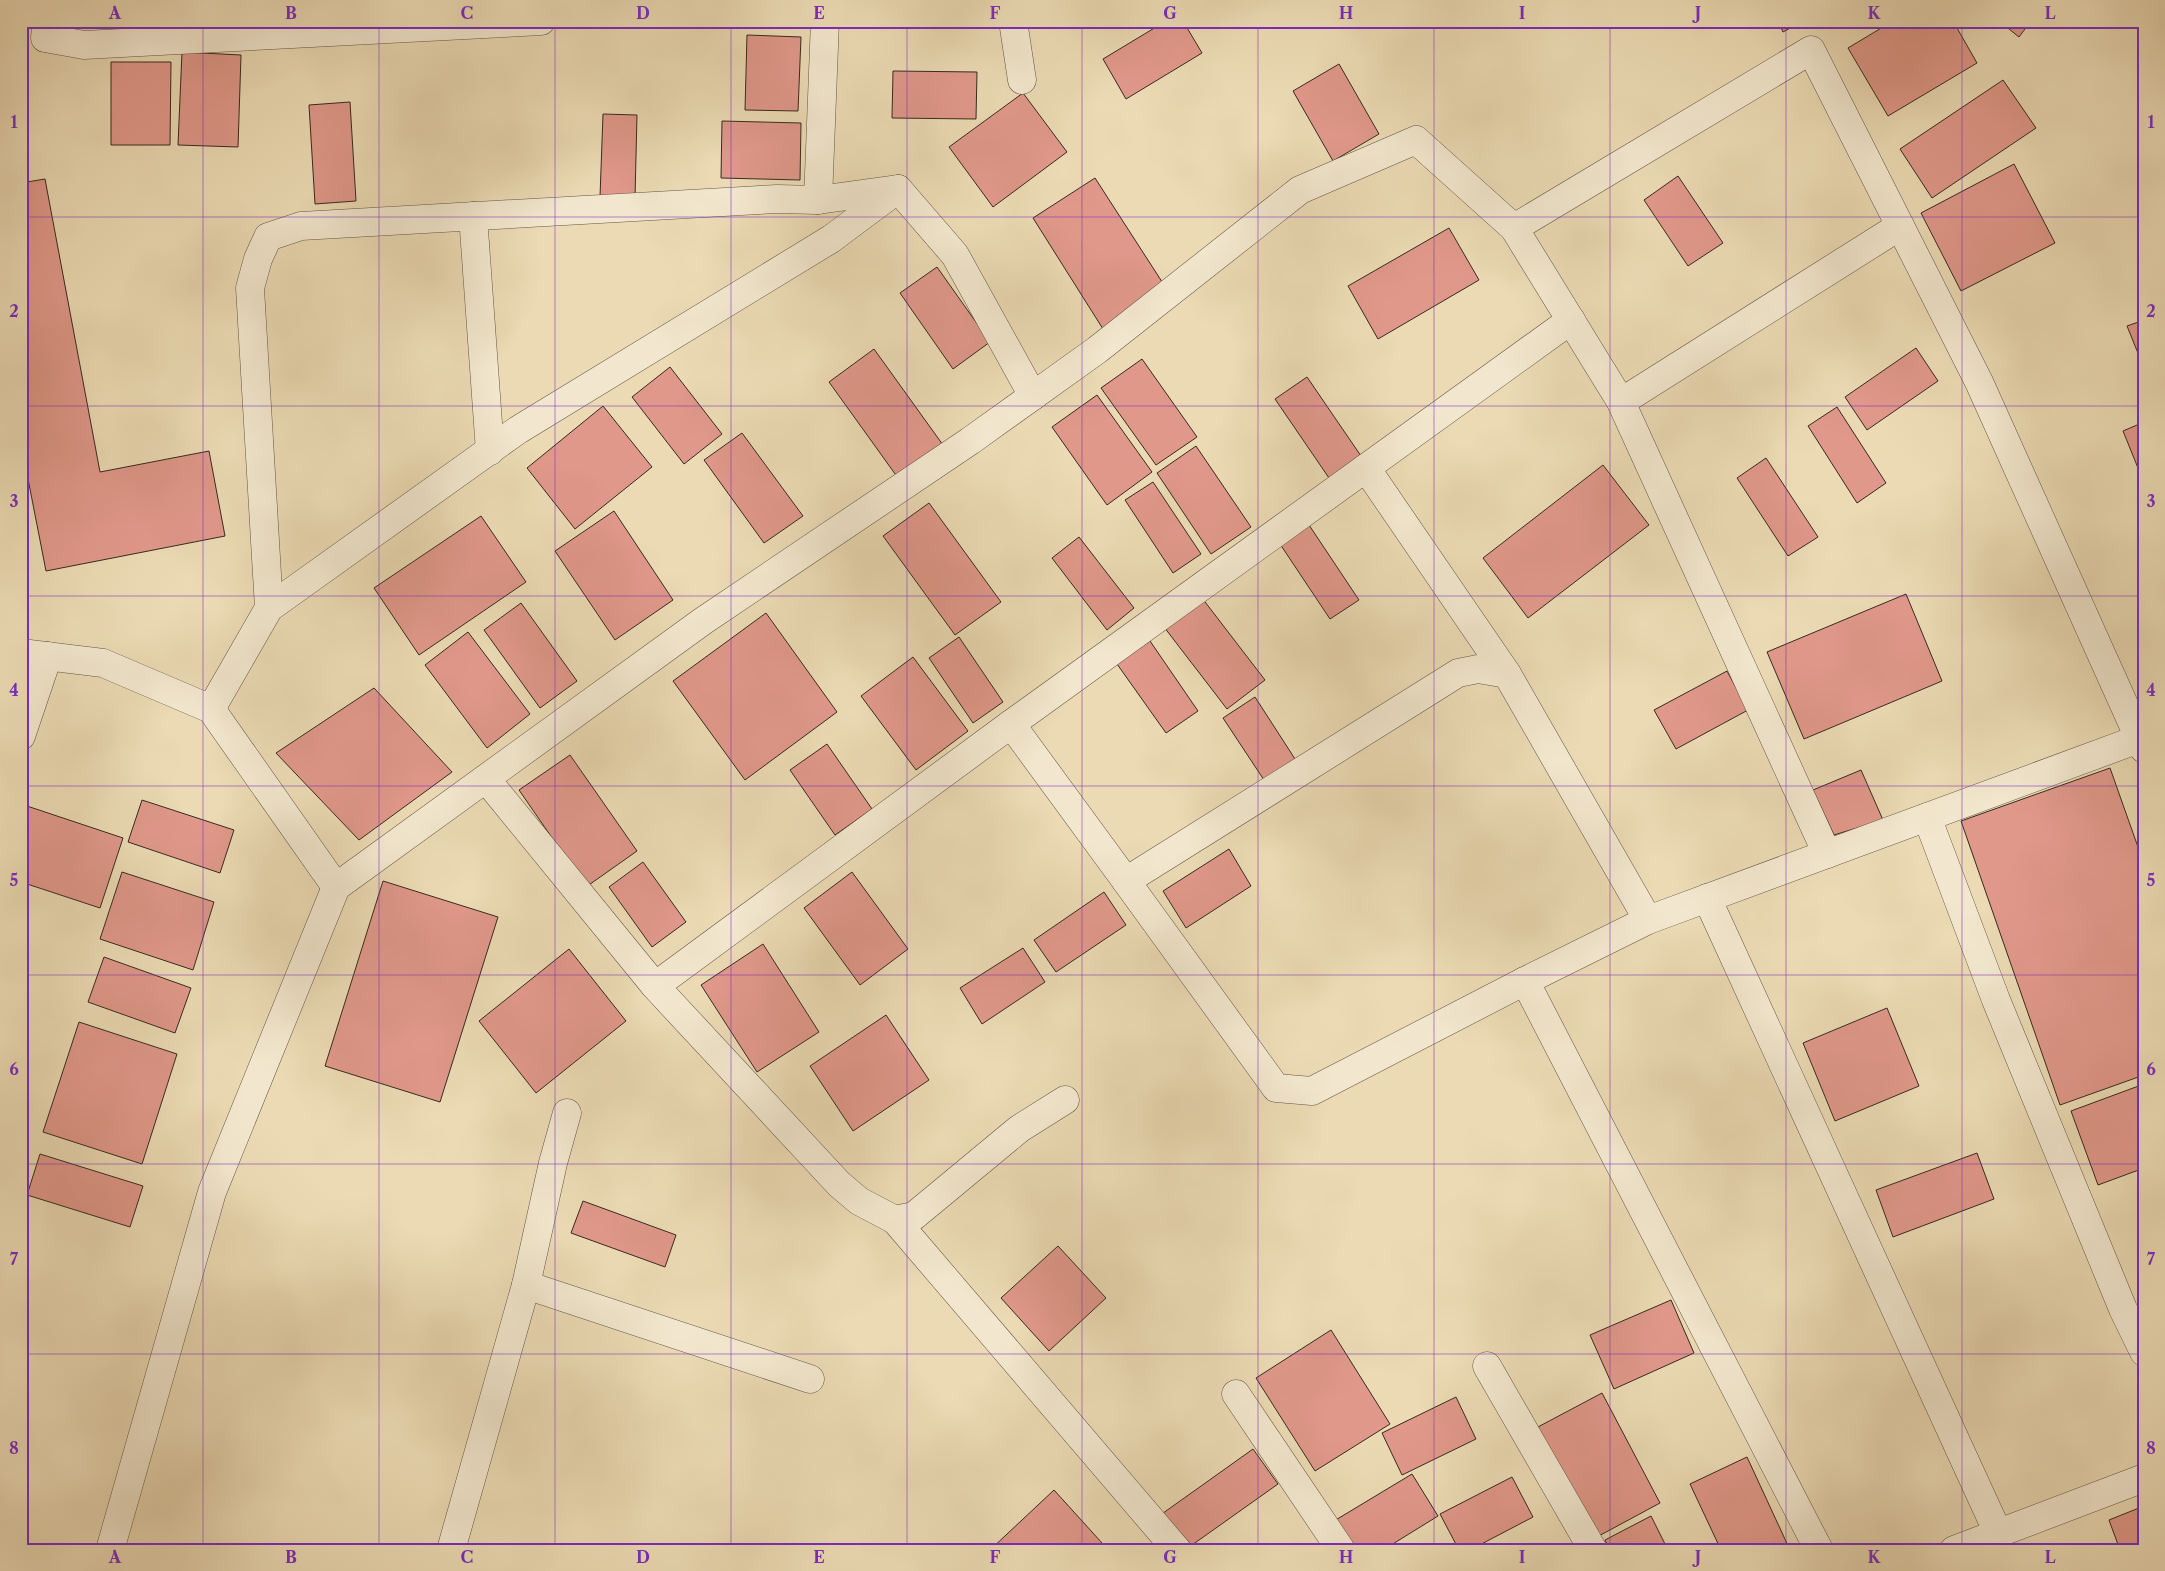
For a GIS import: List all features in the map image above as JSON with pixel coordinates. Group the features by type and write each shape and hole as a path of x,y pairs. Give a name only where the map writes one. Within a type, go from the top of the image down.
{"street":[{"path":"38,33 84,45 541,21"},
{"path":"818,200 825,21"},
{"path":"1013,21 1022,80"},
{"path":"1011,724 1276,1088 1312,1092 1525,981 1648,920 1927,817 2143,742 1979,382 1811,50 1514,228"},
{"path":"110,1550 212,1192 336,887 703,621 1033,396 1097,350 1300,190 1416,140 1514,228 1621,402 1827,854"},
{"path":"269,608 250,288 258,259 268,237 301,226 777,199 818,200 898,189"},
{"path":"898,189 955,255 1033,396"},
{"path":"211,708 269,608 526,425 831,239 898,189"},
{"path":"473,216 490,451"},
{"path":"1621,402 1900,226"},
{"path":"655,986 1011,724 1571,320"},
{"path":"1366,468 1507,674 1648,920"},
{"path":"21,653 103,663 211,708 336,887"},
{"path":"21,736 48,656"},
{"path":"1126,881 1458,672 1478,669 1507,674"},
{"path":"486,779 655,986 839,1184 859,1202 896,1220 1177,1550"},
{"path":"1927,817 2000,1009 2123,1309 2144,1352"},
{"path":"1707,898 1998,1532"},
{"path":"1525,981 1819,1550"},
{"path":"896,1220 914,1216 1019,1129 1065,1100"},
{"path":"451,1550 526,1284 553,1162 567,1113"},
{"path":"526,1284 810,1379"},
{"path":"1487,1366 1593,1550"},
{"path":"1236,1394 1341,1550"},
{"path":"1954,1550 2144,1478"}],"building":[{"path":"112,21 174,21 174,26 112,26"},
{"path":"1166,21 1183,21 1202,53 1126,99 1103,59"},
{"path":"1778,21 1803,21 1783,32"},
{"path":"1893,21 1953,21 1977,63 1888,116 1848,48"},
{"path":"1999,21 2031,21 2019,37"},
{"path":"747,35 801,37 798,111 745,110"},
{"path":"182,52 241,55 238,147 178,145"},
{"path":"111,62 171,62 170,145 111,145"},
{"path":"1339,64 1379,134 1333,161 1293,91"},
{"path":"893,71 977,72 976,119 892,118"},
{"path":"2003,80 2036,128 1932,198 1900,149"},
{"path":"1023,93 1067,152 993,207 949,147"},
{"path":"350,102 356,201 315,204 309,105"},
{"path":"603,114 637,115 635,198 600,197"},
{"path":"722,121 801,123 800,180 721,178"},
{"path":"2014,164 2055,243 1961,291 1921,213"},
{"path":"1678,176 1723,243 1688,266 1644,200"},
{"path":"1095,178 1166,288 1103,329 1033,218"},
{"path":"45,179 100,472 209,451 225,536 46,571 21,443 21,183"},
{"path":"1449,228 1479,280 1378,339 1348,286"},
{"path":"937,267 990,342 953,369 900,293"},
{"path":"2144,320 2144,368 2127,326"},
{"path":"1916,348 1938,381 1867,430 1845,397"},
{"path":"874,349 943,445 898,478 829,382"},
{"path":"1142,359 1197,437 1156,465 1101,388"},
{"path":"670,367 722,434 684,464 632,397"},
{"path":"1307,377 1361,456 1329,478 1275,399"},
{"path":"1097,395 1152,472 1107,505 1052,427"},
{"path":"603,406 652,467 575,529 527,468"},
{"path":"1837,407 1886,483 1857,503 1808,426"},
{"path":"2144,422 2144,471 2140,473 2123,431"},
{"path":"742,433 803,516 764,543 704,460"},
{"path":"1196,446 1251,527 1211,554 1157,473"},
{"path":"1766,458 1818,537 1788,556 1737,478"},
{"path":"1603,465 1649,525 1528,618 1483,558"},
{"path":"1153,482 1201,554 1173,573 1125,500"},
{"path":"929,503 1001,602 955,635 883,536"},
{"path":"614,511 673,600 615,640 555,551"},
{"path":"481,516 526,582 419,655 374,588"},
{"path":"1309,525 1359,600 1330,619 1280,544"},
{"path":"1079,537 1134,608 1107,630 1052,558"},
{"path":"1906,594 1942,681 1804,739 1767,652"},
{"path":"1202,598 1265,680 1227,709 1164,627"},
{"path":"521,603 577,681 540,708 484,630"},
{"path":"766,613 837,712 745,780 673,681"},
{"path":"468,632 530,714 487,748 425,665"},
{"path":"959,637 1003,702 973,723 929,658"},
{"path":"1150,641 1198,711 1166,733 1117,664"},
{"path":"913,657 968,731 916,770 861,696"},
{"path":"1727,671 1748,710 1676,749 1654,710"},
{"path":"374,688 452,772 359,840 276,753"},
{"path":"1255,697 1295,759 1264,780 1223,718"},
{"path":"827,744 872,809 835,835 790,770"},
{"path":"570,755 637,851 586,887 519,790"},
{"path":"2110,768 2144,864 2144,1075 2060,1105 1961,821"},
{"path":"1861,770 1883,820 1834,835 1813,790"},
{"path":"142,800 234,830 220,873 128,842"},
{"path":"24,805 123,838 100,908 21,882 21,813"},
{"path":"1229,849 1251,886 1186,928 1163,891"},
{"path":"643,862 686,922 652,947 609,887"},
{"path":"122,872 214,902 193,970 100,939"},
{"path":"852,872 908,949 860,985 804,908"},
{"path":"383,881 498,917 440,1102 325,1066"},
{"path":"1104,892 1126,925 1056,972 1034,940"},
{"path":"763,944 819,1032 757,1072 701,985"},
{"path":"1023,948 1045,982 982,1024 960,988"},
{"path":"569,949 626,1021 536,1093 479,1021"},
{"path":"104,957 191,988 175,1033 88,1002"},
{"path":"1887,1008 1919,1086 1835,1121 1803,1043"},
{"path":"886,1015 929,1080 853,1131 810,1066"},
{"path":"79,1022 177,1054 142,1164 43,1132"},
{"path":"2144,1084 2144,1168 2098,1185 2071,1111"},
{"path":"1977,1153 1994,1199 1893,1237 1876,1190"},
{"path":"40,1154 143,1186 130,1227 27,1195"},
{"path":"583,1201 676,1235 665,1267 571,1233"},
{"path":"1058,1246 1106,1298 1049,1351 1001,1298"},
{"path":"1671,1300 1694,1353 1614,1389 1590,1335"},
{"path":"1331,1330 1390,1424 1315,1471 1256,1378"},
{"path":"1602,1393 1660,1503 1595,1538 1536,1428"},
{"path":"1456,1397 1476,1439 1402,1475 1382,1433"},
{"path":"1253,1449 1278,1484 1185,1550 1159,1516"},
{"path":"1747,1457 1790,1550 1721,1550 1690,1484"},
{"path":"1412,1474 1438,1516 1383,1550 1351,1550 1334,1521"},
{"path":"1512,1477 1533,1517 1470,1550 1459,1550 1440,1514"},
{"path":"1054,1490 1102,1543 1095,1550 990,1550"},
{"path":"2144,1506 2144,1550 2120,1550 2109,1520"},
{"path":"1651,1516 1668,1550 1610,1550 1605,1540"}]}
